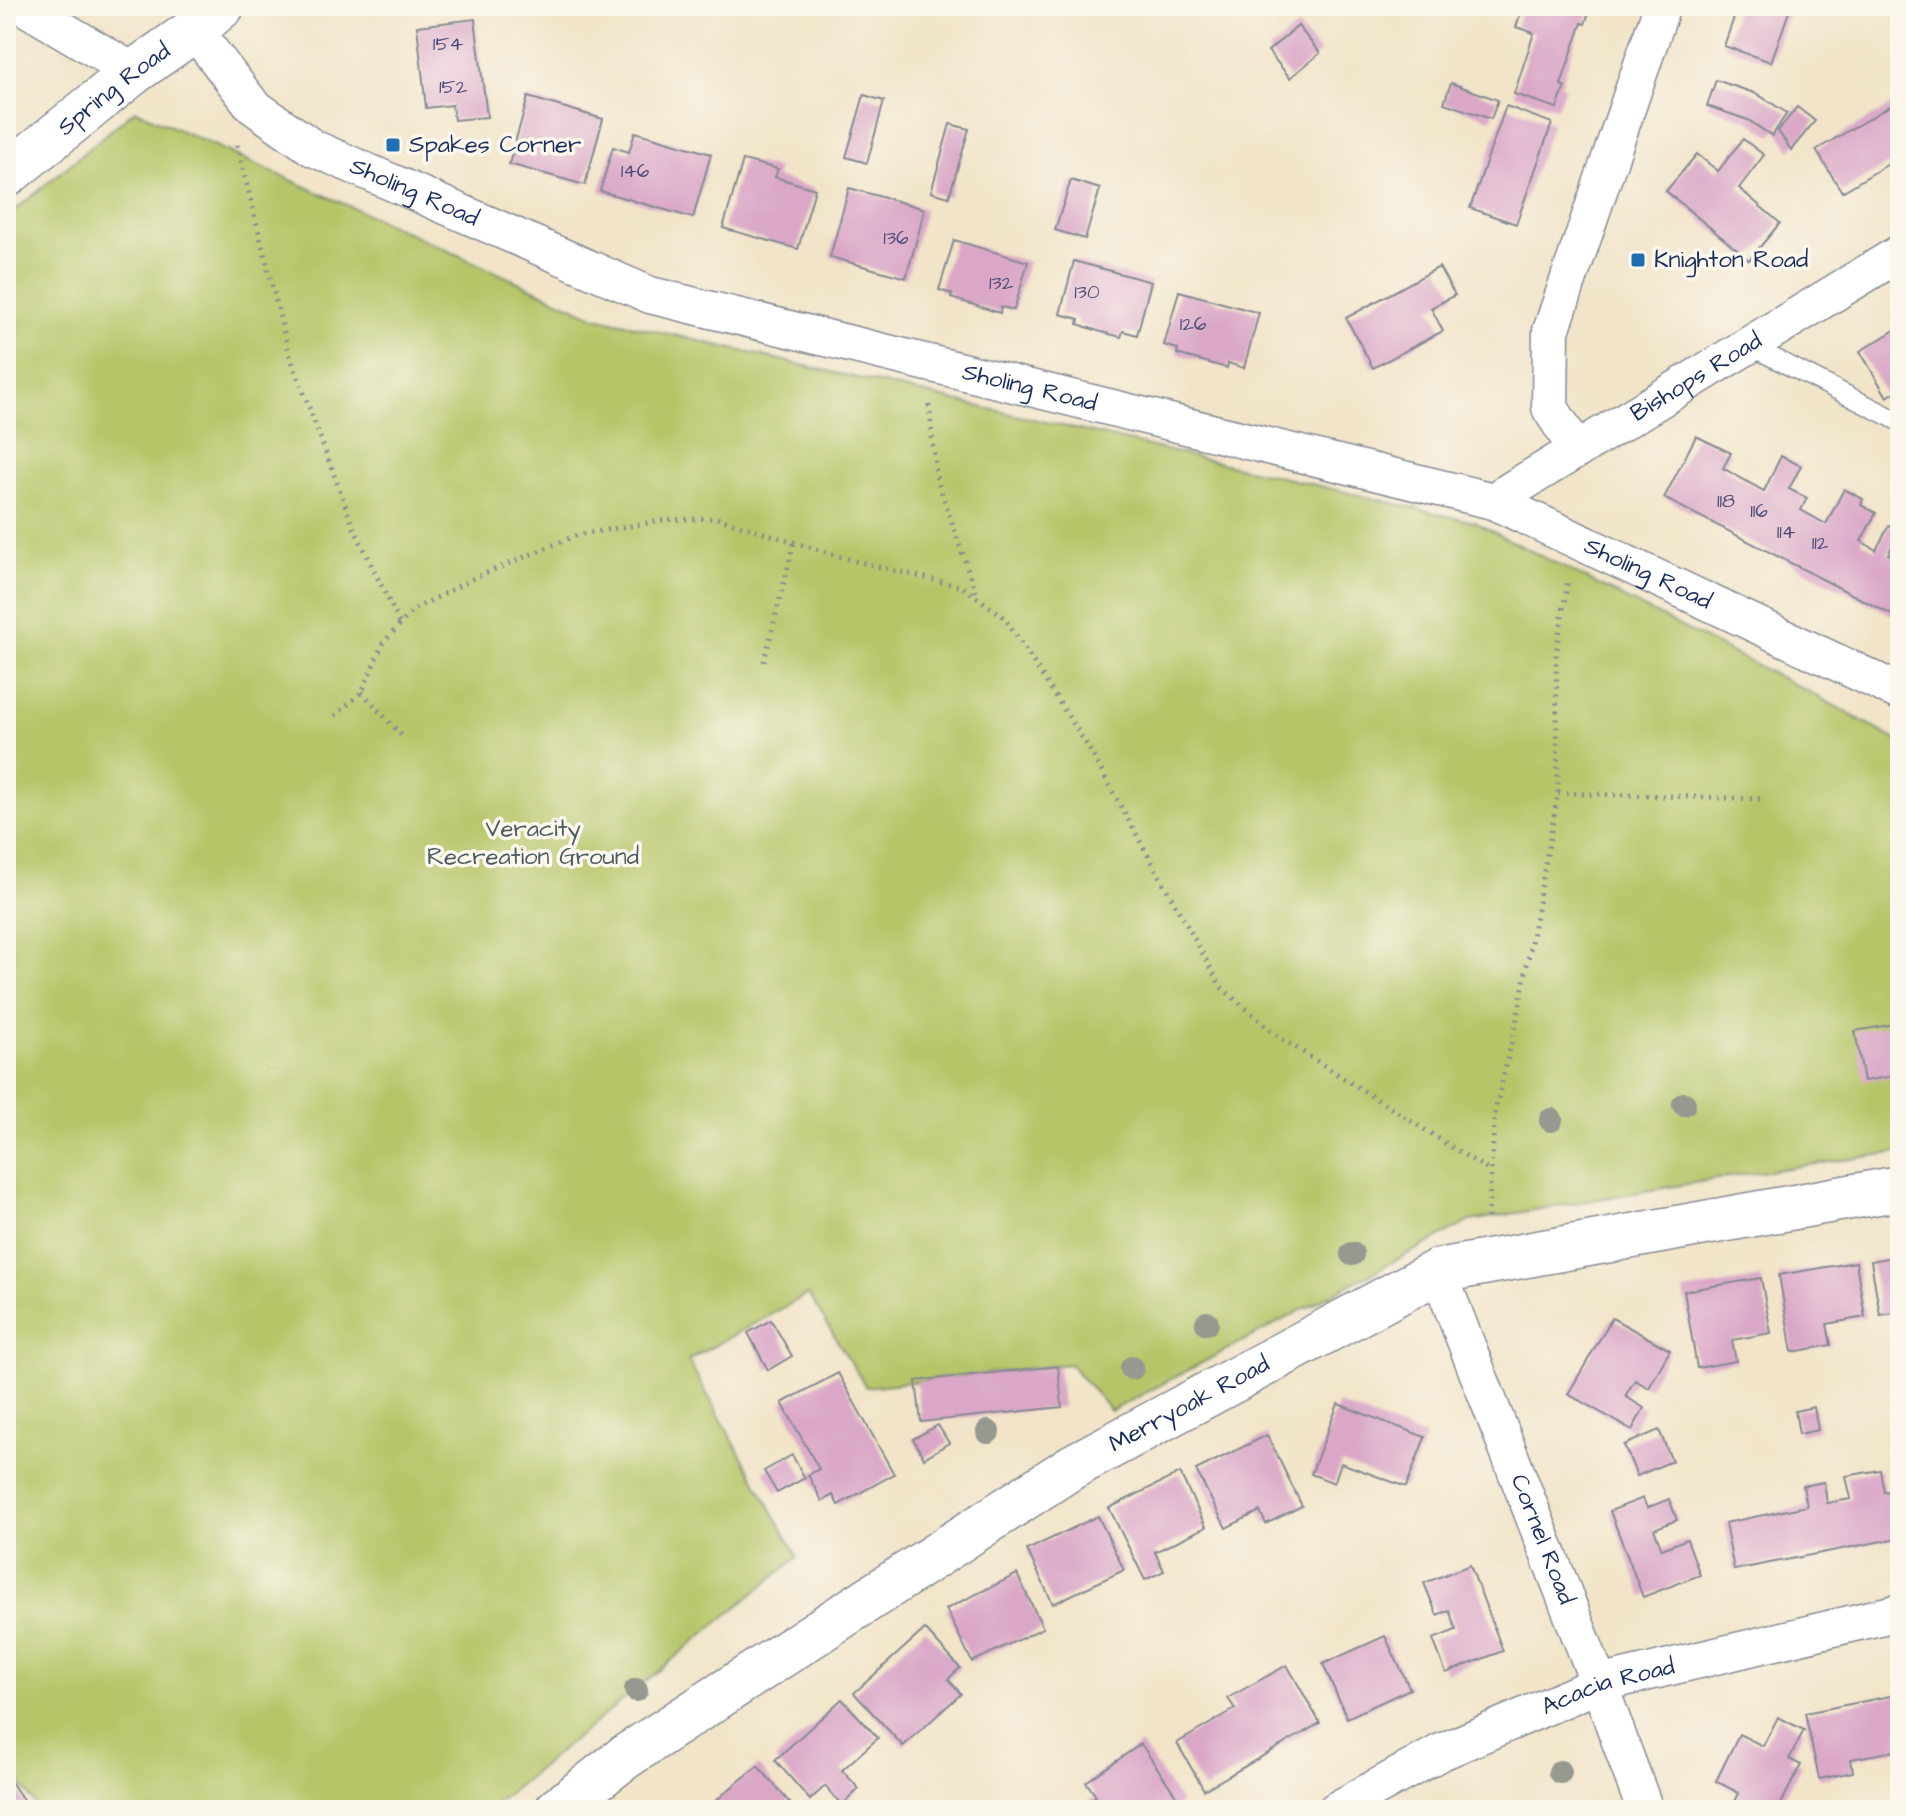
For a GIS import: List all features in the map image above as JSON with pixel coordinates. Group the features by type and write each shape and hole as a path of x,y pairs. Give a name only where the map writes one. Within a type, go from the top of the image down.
{"street":[{"path":"23,6 134,72"},
{"path":"1577,450 1550,408 1551,331 1662,6"},
{"name":"Spring Road","path":"6,175 134,72 208,18"},
{"name":"Sholing Road","path":"208,18 253,106 313,148 650,295 1493,501 1900,692"},
{"name":"Bishops Road","path":"1493,501 1900,253"},
{"name":"Merryoak Road","path":"557,1810 625,1757 1072,1467 1438,1271 1900,1188"},
{"name":"Cornel Road","path":"1438,1271 1645,1810"},
{"name":"Acacia Road","path":"1336,1810 1439,1753 1599,1684 1900,1612"}],"lane":[{"path":"1750,346 1900,422"}],"path":[{"path":"253,106 235,137 289,353 353,526 400,624"},
{"path":"927,363 930,431 936,476 977,597"},
{"path":"335,716 362,692 383,643 413,610 472,579 577,535 665,520 717,518 851,560 963,587 1004,617 1087,745 1221,987 1276,1035 1491,1172"},
{"path":"1486,1262 1495,1111 1518,1015 1558,793 1556,654 1574,539"},
{"path":"764,662 794,543"},
{"path":"362,692 401,735"},
{"path":"1558,793 1763,799"}],"green space":[{"name":"Veracity Recreation Ground","path":"135,110 596,317 1474,522 1813,694 1900,742 1900,1152 1746,1174 1470,1221 1111,1411 1070,1364 866,1387 808,1294 688,1360 798,1557 488,1810 39,1810 6,1762 6,218"}],"building":[{"path":"1523,6 1591,6 1571,54 1561,85 1565,87 1557,108 1514,94 1534,33 1516,27"},
{"path":"1738,6 1791,6 1771,62 1724,46"},
{"path":"475,19 487,117 454,120 452,105 426,108 417,26"},
{"path":"1298,26 1320,53 1290,78 1268,51"},
{"path":"1716,80 1757,94 1787,113 1772,136 1748,120 1707,106"},
{"path":"1451,83 1498,100 1491,119 1444,103"},
{"path":"864,95 884,101 867,163 846,157"},
{"path":"528,97 603,119 585,185 509,164"},
{"path":"1900,100 1900,157 1842,192 1816,150"},
{"path":"1506,106 1552,123 1516,224 1470,208"},
{"path":"1797,107 1815,121 1791,150 1778,131"},
{"path":"950,124 969,129 949,197 931,192"},
{"path":"635,132 711,154 693,218 600,191 613,147 629,152"},
{"path":"1743,139 1764,155 1739,188 1780,223 1749,260 1666,191 1697,154 1718,171"},
{"path":"743,160 778,169 775,177 815,189 798,249 723,228"},
{"path":"1071,180 1100,189 1085,239 1055,230"},
{"path":"849,188 925,209 906,278 830,257"},
{"path":"954,240 1028,262 1014,310 1001,307 1000,313 951,298 952,294 939,290"},
{"path":"1074,261 1151,282 1137,335 1123,331 1121,337 1098,331 1078,324 1079,319 1060,314"},
{"path":"1439,267 1455,295 1431,308 1443,331 1373,368 1346,318"},
{"path":"1179,291 1259,313 1244,368 1228,363 1227,368 1177,354 1178,349 1164,345"},
{"path":"1900,327 1900,389 1887,397 1860,351"},
{"path":"1696,436 1731,453 1723,468 1764,491 1781,456 1801,466 1789,489 1807,498 1801,510 1826,524 1844,489 1863,499 1861,505 1876,513 1861,541 1876,550 1889,525 1900,530 1888,554 1900,561 1900,619 1664,498"},
{"path":"1900,1023 1900,1075 1864,1081 1855,1031"},
{"path":"1900,1256 1900,1312 1880,1315 1871,1261"},
{"path":"1856,1262 1865,1317 1827,1324 1831,1345 1792,1352 1779,1275"},
{"path":"1761,1278 1771,1333 1732,1340 1736,1361 1697,1368 1684,1291"},
{"path":"1612,1318 1670,1350 1649,1388 1635,1380 1625,1396 1644,1408 1632,1430 1568,1394"},
{"path":"771,1320 792,1356 768,1370 748,1333"},
{"path":"1058,1366 1062,1407 921,1422 916,1381"},
{"path":"838,1373 894,1474 838,1505 833,1495 822,1501 808,1475 819,1469 782,1403"},
{"path":"1338,1404 1425,1437 1406,1487 1341,1463 1334,1483 1311,1474"},
{"path":"1814,1407 1818,1430 1799,1434 1795,1411"},
{"path":"938,1425 949,1443 924,1458 913,1439"},
{"path":"1659,1430 1672,1461 1637,1476 1624,1445"},
{"path":"1267,1435 1302,1506 1266,1524 1260,1511 1226,1528 1196,1470"},
{"path":"792,1455 805,1478 777,1493 764,1471"},
{"path":"1880,1470 1884,1492 1889,1491 1898,1538 1734,1570 1725,1523 1807,1506 1803,1486 1824,1482 1827,1503 1851,1499 1846,1476"},
{"path":"1180,1473 1206,1527 1155,1552 1164,1571 1145,1580 1109,1508"},
{"path":"1643,1498 1647,1508 1669,1499 1677,1520 1654,1529 1662,1549 1687,1539 1700,1575 1643,1597 1610,1511"},
{"path":"1098,1516 1124,1570 1053,1604 1027,1550"},
{"path":"1470,1565 1503,1651 1446,1673 1433,1639 1456,1630 1449,1610 1437,1615 1424,1583"},
{"path":"1017,1574 1043,1628 972,1662 946,1609"},
{"path":"925,1629 960,1668 948,1679 961,1694 903,1746 854,1693"},
{"path":"1385,1636 1410,1689 1347,1718 1323,1664"},
{"path":"1287,1665 1320,1723 1204,1790 1177,1743 1235,1709 1228,1698"},
{"path":"1900,1694 1900,1750 1851,1759 1853,1772 1819,1779 1805,1713"},
{"path":"842,1699 878,1738 842,1770 859,1789 842,1805 825,1786 810,1800 775,1760"},
{"path":"1778,1717 1804,1730 1789,1759 1801,1765 1778,1810 1766,1806 1764,1810 1731,1810 1739,1793 1716,1781 1739,1734 1763,1746"},
{"path":"1141,1744 1181,1803 1171,1810 1075,1810 1096,1796 1086,1782"},
{"path":"758,1766 796,1810 705,1810 727,1791"},
{"path":"9,1779 28,1807 23,1810 6,1810 6,1782"}],"place":[{"name":"Spakes Corner","path":"393,145"},
{"name":"Knighton Road","path":"1638,260"}]}
